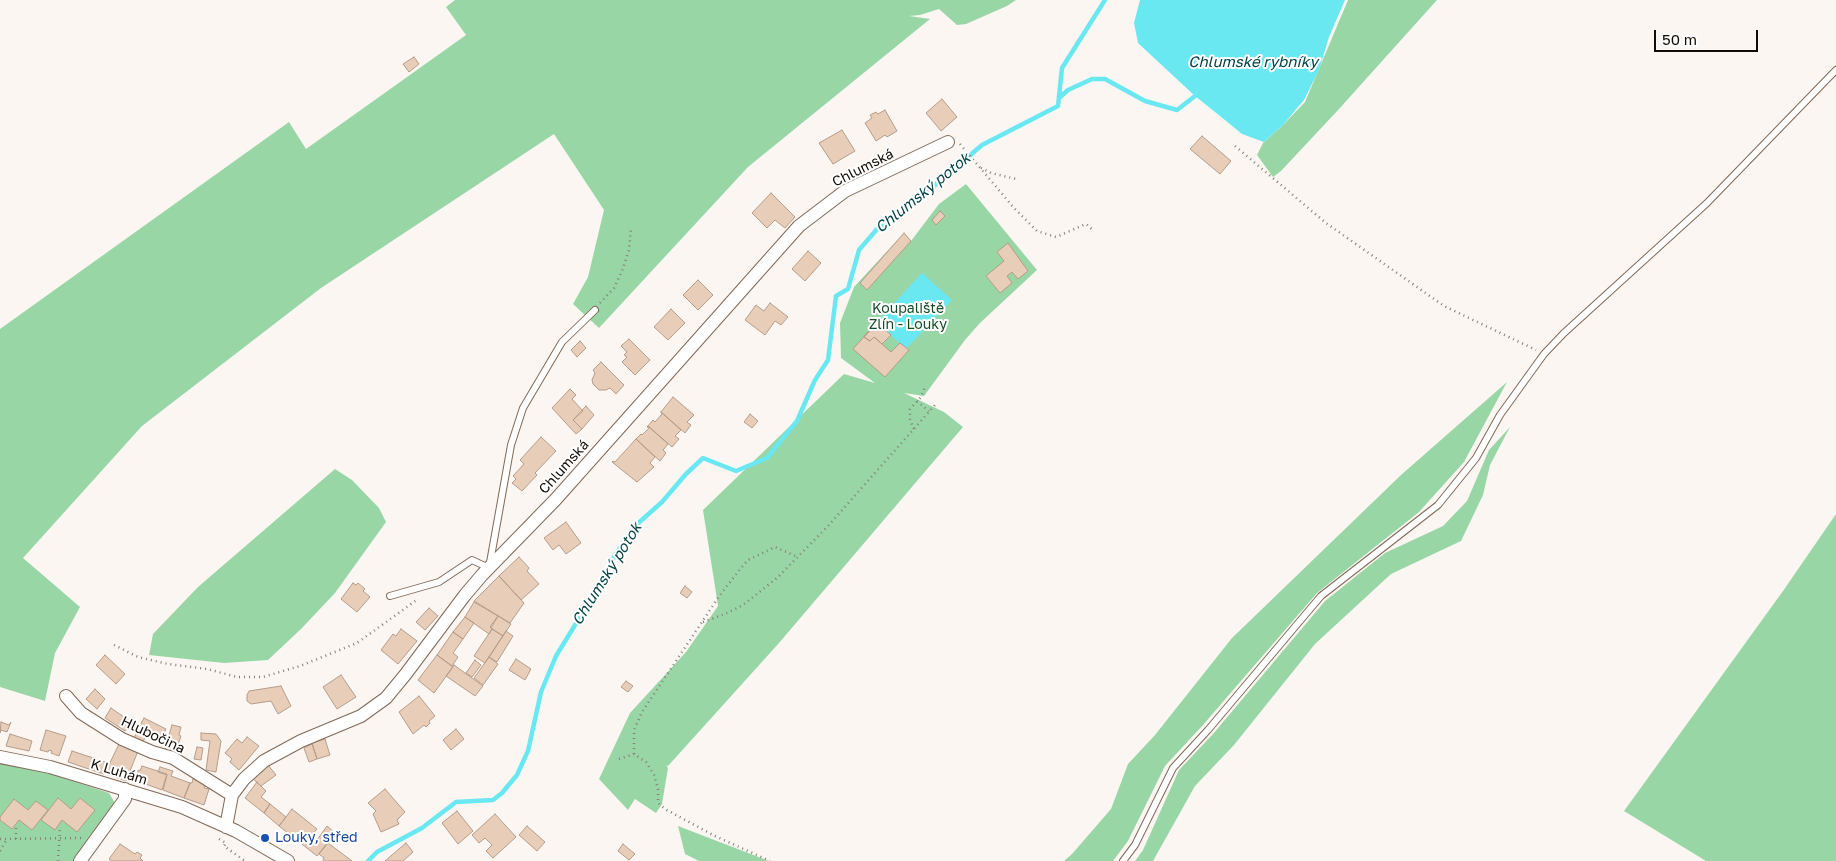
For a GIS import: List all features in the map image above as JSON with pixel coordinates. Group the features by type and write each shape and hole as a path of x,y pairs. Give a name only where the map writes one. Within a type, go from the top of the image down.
{"street":[{"name":"Chlumská","path":"226,826 232,796 244,779 264,761 301,741 361,716 386,698 465,595 556,499 799,226 845,191 948,142"},
{"name":"Hlubočina","path":"66,696 81,713 122,738 152,752 173,758 232,796"},
{"name":"K Luhám","path":"0,757 43,765 182,807 226,826 288,861"},
{"path":"80,861 125,799 125,789"}],"lane":[{"path":"1123,861 1135,845 1173,768 1208,730 1321,596 1438,505 1476,458 1500,415 1544,354 1564,333 1707,203 1836,70"},
{"path":"390,596 439,582 472,560 489,568 511,445 523,408 562,342 595,310"}],"path":[{"path":"1235,146 1326,223 1444,306 1544,354"},
{"path":"966,152 1014,208 1037,231 1056,237 1086,224 1094,230"},
{"path":"980,167 991,173 1016,179"},
{"path":"595,310 614,288 622,271 629,250 631,228"},
{"path":"914,429 910,420 910,409 921,397 925,387"},
{"path":"917,401 929,412"},
{"path":"703,622 742,605 777,578 829,525 935,405"},
{"path":"634,754 634,730 642,712 720,596 748,560 775,547 798,556"},
{"path":"114,645 138,657 168,664 237,677 263,677 300,666 357,643 439,582"},
{"path":"619,760 634,754"},
{"path":"634,754 646,762 654,775 658,788 658,803 665,810 715,836 770,861"},
{"path":"16,827 16,839"},
{"path":"58,861 60,827"},
{"path":"0,839 85,838"},
{"path":"0,851 7,839"}],"green space":[{"path":"455,0 1016,0 1007,6 966,24 957,25 939,9 920,15 909,16 930,19 748,167 599,328 573,304 588,277 604,210 554,134 321,288 142,426 23,558 80,607 55,653 45,701 0,687 0,329 289,122 306,149 466,35 446,7"},
{"path":"1348,0 1437,0 1339,109 1281,171 1273,177 1257,155 1263,143 1305,102"},
{"name":"Koupaliště Zlín - Louky","path":"966,184 1037,270 980,323 965,340 924,396 904,393 944,412 963,427 779,643 668,766 666,765 668,768 662,804 656,813 635,799 628,810 599,779 630,713 686,652 718,606 703,510 844,374 875,383 841,358 840,323 854,287 904,233 911,241 939,204"},
{"path":"1507,382 1464,462 1419,512 1317,593 1165,766 1128,841 1113,861 1064,861 1111,809 1128,764 1155,735 1232,638 1401,475"},
{"path":"1510,427 1490,465 1483,495 1461,541 1391,574 1315,644 1234,745 1195,786 1153,861 1135,861 1143,850 1179,770 1213,734 1325,601 1385,553 1443,526 1467,501 1489,450"},
{"path":"335,469 352,480 379,508 386,522 335,593 301,629 268,660 224,663 149,655 153,634 198,587"},
{"path":"1836,514 1836,861 1706,861 1624,811 1783,591"},
{"path":"0,762 33,768 109,793 115,803 76,861 0,861"},
{"path":"678,826 769,861 699,861 685,854"}],"water":[{"name":"Chlumské rybníky","path":"1140,0 1345,0 1329,37 1319,70 1304,100 1282,126 1264,142 1242,134 1195,96 1138,43 1134,23"},
{"path":"922,273 952,300 906,349 877,322"}],"building":[{"path":"414,57 419,64 409,72 403,64"},
{"path":"942,99 957,117 941,131 926,113"},
{"path":"885,110 897,131 887,137 885,135 876,141 865,123 872,118 870,115 876,112 878,114"},
{"path":"842,130 855,151 833,164 819,143"},
{"path":"1202,136 1231,161 1220,174 1190,149"},
{"path":"771,193 795,217 785,228 775,220 767,228 752,213"},
{"path":"940,211 945,216 936,225 932,220"},
{"path":"904,233 911,241 867,290 860,283"},
{"path":"1008,243 1028,271 1018,279 1012,272 1007,276 1012,283 1000,293 986,276 1004,261 997,252"},
{"path":"808,251 821,263 805,281 792,269"},
{"path":"698,280 713,295 698,310 683,295"},
{"path":"770,303 788,317 781,325 775,321 765,335 745,320 756,305 764,311"},
{"path":"671,309 685,323 668,340 654,327"},
{"path":"877,322 891,335 882,344 874,337 870,341 864,337"},
{"path":"877,322 864,337 870,341 874,337 891,352 900,343 909,350 885,377 853,349"},
{"path":"629,339 650,360 635,375 622,362 627,357 624,355 627,352 621,346"},
{"path":"580,341 586,348 577,357 571,350"},
{"path":"601,362 624,385 616,394 610,388 599,390 593,384 592,380 595,373 593,370"},
{"path":"570,389 576,395 572,399 583,411 573,420 582,429 576,434 552,408"},
{"path":"673,397 694,415 687,422 691,425 685,433 661,412"},
{"path":"586,406 594,415 582,429 573,420"},
{"path":"661,412 681,430 675,436 679,439 672,447 648,426 653,420 655,422 662,414"},
{"path":"750,414 758,421 752,428 744,422"},
{"path":"648,426 668,444 663,450 666,453 660,461 636,439 649,428"},
{"path":"541,437 556,451 535,473 537,475 522,491 512,483 516,479 513,476 524,464 520,460"},
{"path":"636,439 655,457 650,463 654,467 637,482 612,462 615,462"},
{"path":"566,522 581,543 566,554 559,545 553,550 544,538"},
{"path":"519,557 529,568 527,571 539,584 521,600 499,576"},
{"path":"499,576 524,603 510,623 474,601"},
{"path":"353,583 356,585 358,583 370,597 357,612 341,599"},
{"path":"685,586 692,592 687,598 680,593"},
{"path":"474,602 498,616 490,627 492,629 489,634 465,617"},
{"path":"429,608 438,616 425,630 416,622"},
{"path":"498,616 511,624 503,636 491,628"},
{"path":"465,617 474,623 463,639 453,632"},
{"path":"401,629 417,641 398,664 381,650 393,634 396,636"},
{"path":"492,629 503,636 485,663 474,656"},
{"path":"506,631 513,636 497,662 489,657"},
{"path":"453,632 463,639 453,653 458,657 452,666 437,655"},
{"path":"105,655 125,674 116,684 96,665"},
{"path":"437,655 453,667 434,693 418,680"},
{"path":"489,657 498,664 483,685 474,678"},
{"path":"516,659 531,669 525,680 509,670"},
{"path":"475,660 481,665 472,677 466,673"},
{"path":"454,665 483,686 475,696 446,676"},
{"path":"341,675 356,697 337,709 323,687"},
{"path":"626,681 633,686 628,692 621,687"},
{"path":"281,686 291,706 278,714 271,701 251,704 247,701 249,691"},
{"path":"95,689 105,699 97,709 86,699"},
{"path":"419,696 435,716 426,727 424,725 413,734 399,712"},
{"path":"111,708 131,722 125,731 105,718"},
{"path":"144,718 166,729 162,737 148,731 143,742 134,738"},
{"path":"1,722 9,725 11,722 7,732 1,730 0,733"},
{"path":"172,725 181,727 179,735 181,736 174,755 164,752"},
{"path":"456,729 464,739 451,750 443,740"},
{"path":"46,730 66,736 59,756 51,753 52,751 49,750 48,752 40,750"},
{"path":"201,733 216,734 221,741 216,772 206,770 210,741 201,740"},
{"path":"10,734 32,741 29,751 6,746"},
{"path":"247,737 259,746 239,770 230,762 232,759 225,753 237,739 242,743"},
{"path":"325,739 330,755 317,759 312,743"},
{"path":"120,742 138,751 126,781 105,773"},
{"path":"312,744 317,759 309,762 304,748"},
{"path":"197,747 203,748 201,760 194,759"},
{"path":"72,751 108,763 104,774 68,762"},
{"path":"268,765 276,775 261,786 253,779"},
{"path":"142,766 167,774 162,790 135,780 138,770 140,771"},
{"path":"160,767 173,771 171,776 190,783 184,798 163,790 167,775 158,772"},
{"path":"193,779 206,783 204,788 209,789 204,805 184,798"},
{"path":"257,782 266,791 261,797 270,804 264,813 245,798"},
{"path":"385,789 405,812 397,820 399,824 381,832 373,814 376,811 368,803"},
{"path":"58,798 71,809 80,798 95,810 77,832 62,820 55,830 41,820"},
{"path":"14,799 28,810 36,801 48,810 32,830 19,820 12,829 0,820 0,817"},
{"path":"270,804 286,817 279,826 264,813"},
{"path":"292,809 317,829 311,836 317,840 327,826 335,833 317,856 279,826"},
{"path":"457,811 473,831 458,844 442,823"},
{"path":"495,814 516,837 493,858 486,851 492,845 485,838 479,843 472,835"},
{"path":"527,826 545,842 537,851 519,835"},
{"path":"328,843 352,861 323,860 324,858 319,854"},
{"path":"406,843 413,852 403,861 385,861"},
{"path":"120,844 135,854 137,852 142,855 140,858 143,861 112,861 109,859"},
{"path":"623,844 635,854 629,860 618,851"}],"waterway":[{"name":"Chlumský potok","path":"368,861 377,852 422,828 456,802 493,800 502,793 517,775 528,751 541,692 556,656 604,578 615,555 635,526 662,502 686,474 703,458 736,471 767,458 797,421 815,380 828,360 836,296 848,289 859,250 878,228 899,216 982,145 1058,106 1062,68 1105,0"},
{"path":"1059,98 1068,90 1092,79 1105,79 1145,101 1177,110 1195,96"}],"place":[{"name":"Louky, střed","path":"265,838"}]}
